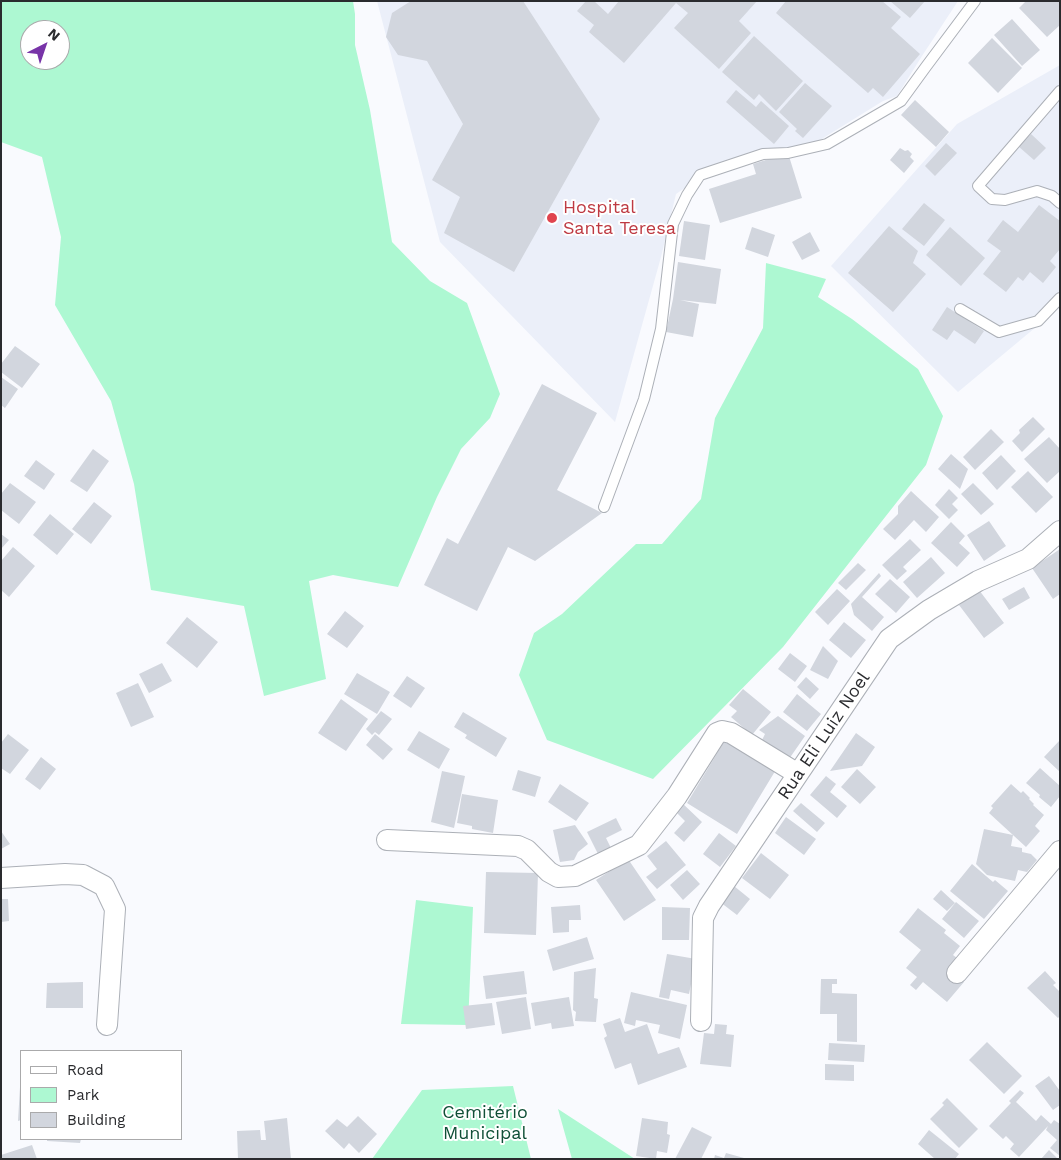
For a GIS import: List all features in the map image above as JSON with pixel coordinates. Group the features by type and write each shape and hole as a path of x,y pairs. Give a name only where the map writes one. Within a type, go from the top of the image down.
{"street":[{"name":"Rua Eli Luiz Noel","path":"701,1020 703,918 708,906 889,639 929,610 978,580 1028,559 1060,531"},
{"path":"387,840 518,846 527,850 549,872 558,876 574,876 639,845 677,796 717,733 722,730 731,732 798,774"},
{"path":"957,973 1060,851"},
{"path":"1,878 65,874 83,875 104,886 115,909 107,1025"}],"lane":[{"path":"604,507 644,399 661,329 673,224 687,195 700,175 763,154 788,153 827,144 902,101 924,68 975,1"},
{"path":"1060,92 978,186 992,199 1005,200 1037,190 1052,196 1060,203"},
{"path":"960,309 999,332 1038,322 1060,298"}],"shaded area":[{"name":"Hospital Santa Teresa","path":"377,1 958,1 897,96 883,101 812,145 714,168 676,194 661,257 615,422 440,242"},
{"path":"1060,65 1060,307 958,392 831,266 957,124"}],"green space":[{"path":"1,1 353,1 355,45 370,110 392,242 430,281 467,303 500,394 490,418 461,449 437,497 398,587 333,575 309,581 326,679 264,696 244,606 151,590 134,484 111,401 55,305 61,237 42,157 1,142"},
{"path":"766,263 826,279 818,297 852,319 918,369 943,416 926,465 783,647 653,779 547,740 519,675 534,633 562,614 636,544 662,544 701,499 715,418 763,328"},
{"path":"416,900 473,907 468,1025 401,1024"},
{"name":"Cemitério Municipal","path":"513,1086 531,1159 372,1159 422,1090"},
{"path":"558,1109 635,1159 572,1159"}],"building":[{"path":"411,1 523,1 600,119 514,272 444,233 460,197 432,180 463,124 427,61 398,55 386,37 392,13"},
{"path":"586,1 594,1 608,14 619,1 757,1 739,21 751,33 719,69 674,28 688,13 676,3 624,63 589,32 594,25 577,11"},
{"path":"786,1 882,1 901,17 891,28 920,54 883,97 873,88 868,93 776,13"},
{"path":"890,1 925,1 910,18"},
{"path":"1026,1 1060,1 1060,25 1047,37 1019,8"},
{"path":"1012,19 1040,50 1022,66 994,35"},
{"path":"754,36 803,81 776,111 759,94 754,100 722,72"},
{"path":"992,38 1022,68 998,93 968,63"},
{"path":"805,83 832,106 803,138 795,131 797,129 779,112"},
{"path":"736,90 756,107 761,101 789,126 774,144 726,102"},
{"path":"915,100 949,132 936,147 901,115"},
{"path":"1031,134 1046,148 1034,160 1018,146"},
{"path":"946,143 957,153 935,176 925,166"},
{"path":"900,148 905,151 908,150 912,154 910,157 914,161 904,173 890,160"},
{"path":"788,153 802,198 720,223 709,189 756,174 753,164"},
{"path":"924,203 945,220 924,246 902,229"},
{"path":"1039,205 1060,221 1060,249 1050,261 1056,267 1043,283 1030,272 1023,281 1018,277 1006,292 983,274 1001,251 987,241 1003,220 1018,232"},
{"path":"684,221 710,225 705,260 679,256"},
{"path":"889,226 918,251 913,263 926,274 893,312 848,273"},
{"path":"752,227 775,235 768,257 745,249"},
{"path":"950,227 985,258 961,286 926,255"},
{"path":"810,232 820,251 802,260 792,242"},
{"path":"678,262 721,269 716,304 680,300 699,304 693,337 666,332"},
{"path":"947,307 984,331 975,344 954,330 947,340 932,330"},
{"path":"15,346 40,364 22,388 1,372 1,364"},
{"path":"1,377 18,389 5,408 1,405"},
{"path":"542,384 597,413 557,490 602,513 535,561 508,547 477,611 424,585 447,538 458,544"},
{"path":"1033,417 1045,429 1022,452 1012,441 1020,433 1019,430"},
{"path":"991,429 1004,442 975,470 963,457"},
{"path":"1049,437 1060,449 1060,471 1047,483 1024,459"},
{"path":"93,449 109,461 87,492 70,481"},
{"path":"951,454 968,469 960,489 938,469"},
{"path":"1001,455 1016,471 997,490 982,473"},
{"path":"36,460 55,474 44,490 24,476"},
{"path":"1028,471 1053,497 1036,513 1011,487"},
{"path":"10,483 36,502 19,524 1,510 1,494"},
{"path":"973,483 994,504 981,515 961,494"},
{"path":"949,489 958,498 952,504 958,510 949,519 935,505"},
{"path":"911,491 939,517 926,532 914,520 895,540 883,529 898,514 898,506"},
{"path":"94,502 112,516 91,544 72,529"},
{"path":"50,514 74,534 57,555 33,535"},
{"path":"989,521 1006,546 984,561 967,535"},
{"path":"951,522 965,536 959,543 970,553 957,567 931,543"},
{"path":"1,534 9,540 1,549"},
{"path":"910,539 921,550 903,567 907,571 897,580 882,565"},
{"path":"13,547 35,566 9,597 1,590 1,561"},
{"path":"1060,549 1060,594 1053,599 1032,568"},
{"path":"931,557 945,573 917,598 903,582"},
{"path":"858,563 866,570 846,590 838,583"},
{"path":"879,573 881,576 862,597 884,617 872,631 854,615 851,604"},
{"path":"890,579 910,597 896,613 875,594"},
{"path":"1024,587 1030,598 1009,610 1002,599"},
{"path":"837,589 850,601 828,625 815,612"},
{"path":"979,590 1004,623 984,638 959,605"},
{"path":"345,611 364,626 347,648 327,634"},
{"path":"187,617 218,642 197,668 166,643"},
{"path":"844,622 866,640 851,658 829,640"},
{"path":"823,646 838,661 828,679 810,670"},
{"path":"790,653 807,666 795,682 778,669"},
{"path":"162,663 172,681 149,693 139,674"},
{"path":"357,673 390,692 377,714 344,694"},
{"path":"407,676 425,688 411,708 393,696"},
{"path":"806,677 819,689 810,699 797,687"},
{"path":"138,683 154,717 131,727 116,693"},
{"path":"743,689 771,712 752,735 731,717 737,711 729,705"},
{"path":"797,694 821,714 807,731 783,712"},
{"path":"341,699 368,719 346,751 318,733"},
{"path":"381,711 392,719 379,735 375,732 372,735 366,729"},
{"path":"463,712 507,738 496,757 465,738 467,735 454,727"},
{"path":"778,716 805,736 789,759 762,740 765,734 759,730"},
{"path":"419,731 450,749 439,769 407,750"},
{"path":"856,733 875,747 862,766 830,771"},
{"path":"8,734 29,750 10,774 1,768 1,743"},
{"path":"375,734 393,749 383,760 366,745"},
{"path":"727,737 777,768 737,834 687,803"},
{"path":"1060,740 1060,772 1044,757"},
{"path":"41,757 56,769 40,790 25,779"},
{"path":"1040,768 1060,786 1060,796 1051,807 1026,783"},
{"path":"857,769 876,787 860,804 841,787"},
{"path":"518,770 541,777 535,797 512,790"},
{"path":"442,771 465,776 454,828 431,822"},
{"path":"826,776 836,784 830,792 847,806 837,818 810,795"},
{"path":"560,784 589,803 576,821 548,802"},
{"path":"1011,784 1021,793 1023,791 1030,798 1033,805 1044,815 1035,826 1040,831 1026,847 989,813 993,808 991,806"},
{"path":"462,794 498,800 493,833 472,829 472,826 457,823"},
{"path":"681,802 702,822 684,842 674,833 685,821 674,810"},
{"path":"801,803 825,823 817,832 793,811"},
{"path":"786,817 816,839 804,855 775,833"},
{"path":"616,818 622,830 606,838 611,848 598,854 587,832"},
{"path":"575,825 588,844 578,852 574,860 560,862 553,830"},
{"path":"984,829 1013,835 1011,846 1022,848 1022,852 1031,854 1037,860 1027,872 1018,870 1015,881 987,875 976,864"},
{"path":"1,831 10,844 1,849"},
{"path":"719,833 736,846 720,867 703,854"},
{"path":"666,841 686,865 657,889 646,877 657,869 647,856"},
{"path":"761,853 789,875 770,899 742,878"},
{"path":"628,859 656,900 624,921 596,880"},
{"path":"972,864 993,882 995,880 1008,891 984,919 950,891"},
{"path":"687,870 700,884 683,900 670,885"},
{"path":"486,872 538,873 536,935 484,933"},
{"path":"734,886 750,899 737,915 720,902"},
{"path":"941,890 955,903 947,911 933,899"},
{"path":"1,899 8,899 9,921 1,922"},
{"path":"956,902 979,921 964,938 942,919"},
{"path":"580,905 581,920 569,920 569,932 553,933 551,907"},
{"path":"662,907 690,908 689,940 662,940"},
{"path":"918,908 946,930 944,933 960,946 953,955 957,958 948,969 964,982 947,1002 923,982 916,990 910,985 917,977 906,968 921,950 899,932"},
{"path":"587,937 594,959 553,971 547,950"},
{"path":"667,954 696,959 689,994 671,990 669,999 659,997"},
{"path":"596,968 594,998 598,999 596,1022 575,1021 576,1012 573,1010 574,972"},
{"path":"524,971 527,994 486,999 483,976"},
{"path":"1045,971 1056,983 1053,985 1060,992 1060,1016 1058,1018 1027,988"},
{"path":"821,979 837,979 837,984 832,984 832,993 857,994 857,1042 837,1041 837,1014 820,1014"},
{"path":"83,982 83,1008 46,1008 47,983"},
{"path":"631,992 687,1005 680,1039 658,1033 660,1025 636,1020 635,1026 624,1023"},
{"path":"526,997 531,1029 502,1034 496,1002"},
{"path":"569,997 574,1026 552,1029 551,1023 535,1026 531,1003"},
{"path":"492,1003 495,1025 466,1029 463,1006"},
{"path":"620,1018 625,1032 647,1024 658,1054 679,1047 687,1067 638,1085 631,1063 615,1069 604,1038 607,1036 603,1024"},
{"path":"715,1024 727,1025 726,1034 734,1035 731,1067 700,1064 704,1033 714,1034"},
{"path":"987,1042 1022,1076 1004,1094 969,1060"},
{"path":"829,1043 865,1045 864,1062 828,1060"},
{"path":"825,1064 854,1065 854,1081 825,1080"},
{"path":"1049,1076 1060,1091 1060,1105 1053,1110 1035,1086"},
{"path":"20,1087 20,1120 18,1121"},
{"path":"1020,1090 1024,1093 1016,1102 1036,1121 1041,1115 1051,1124 1054,1120 1060,1124 1060,1156 1050,1148 1057,1140 1046,1130 1048,1126 1019,1157 1010,1149 1014,1144 1006,1136 1003,1139 989,1126 1011,1103 1009,1101"},
{"path":"947,1098 978,1129 959,1148 930,1119 944,1105 942,1103"},
{"path":"358,1116 377,1134 359,1153 349,1143 344,1149 325,1131 337,1119 347,1127"},
{"path":"287,1118 291,1159 238,1159 237,1131 260,1130 261,1140 266,1140 264,1121"},
{"path":"642,1118 668,1122 667,1134 670,1135 667,1153 657,1151 656,1159 636,1156"},
{"path":"692,1127 712,1137 701,1159 675,1159"},
{"path":"929,1130 959,1154 955,1159 935,1159 918,1144"},
{"path":"47,1140 81,1140 80,1143"},
{"path":"32,1145 37,1159 1,1159 1,1155"},
{"path":"1049,1150 1058,1159 1041,1159"},
{"path":"726,1153 744,1159 714,1159 715,1155 724,1158"}],"place":[{"name":"Hospital Santa Teresa","path":"552,218"}]}
